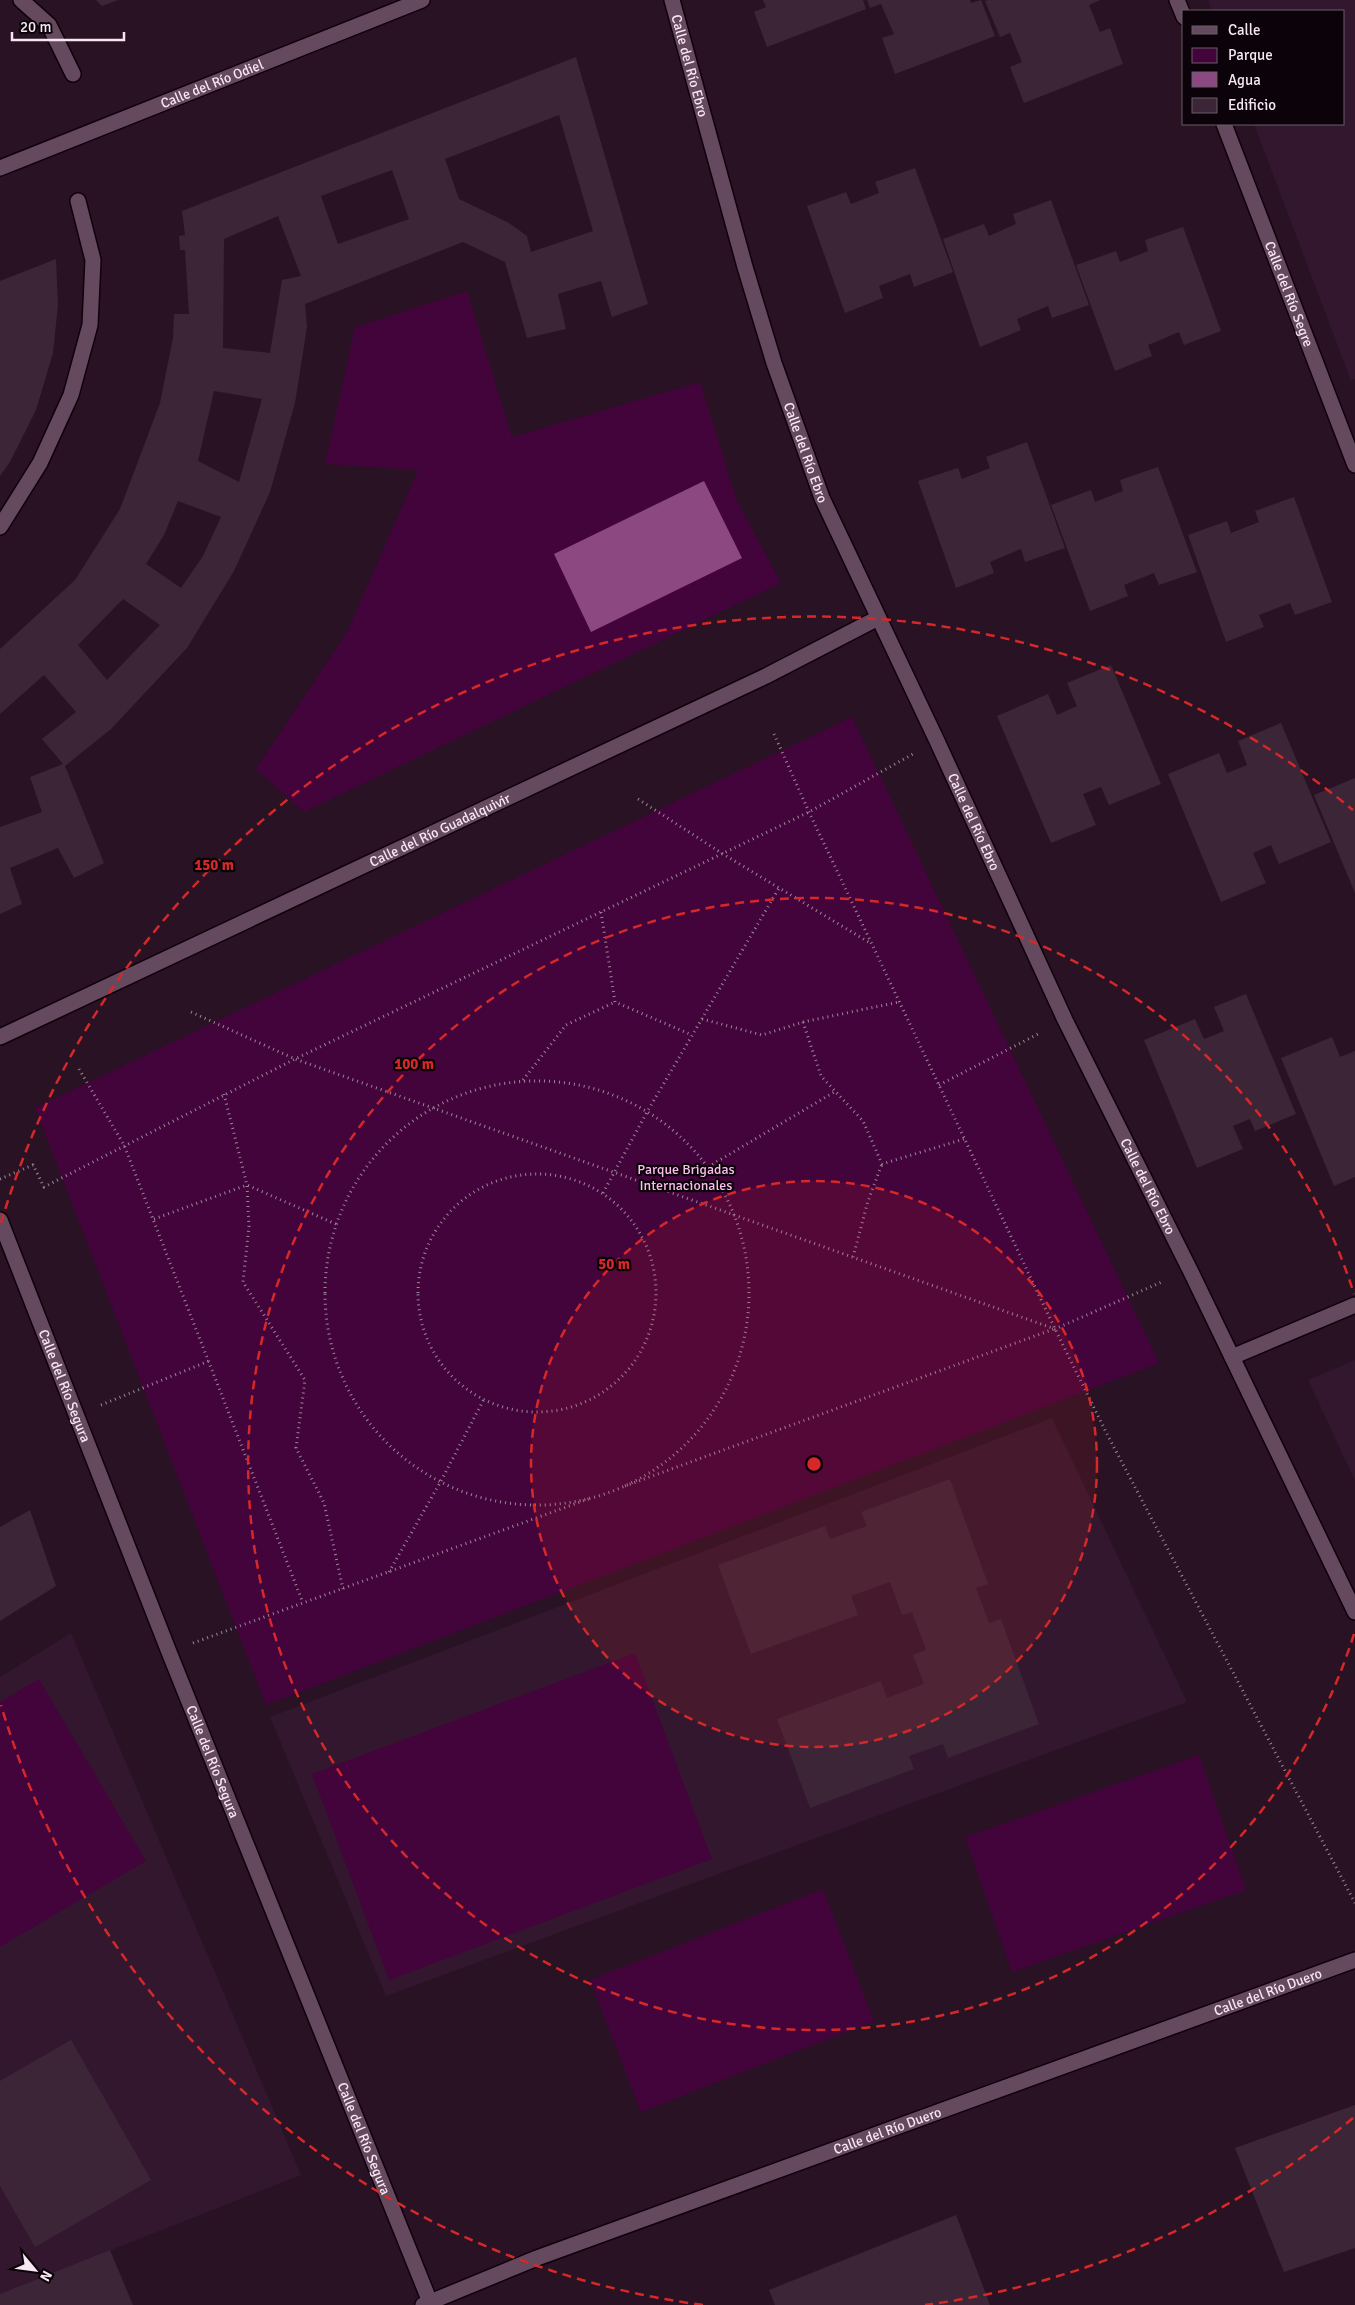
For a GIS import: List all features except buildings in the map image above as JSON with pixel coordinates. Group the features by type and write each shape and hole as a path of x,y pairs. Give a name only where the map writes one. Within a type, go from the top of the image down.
{"street":[{"path":"21,0 49,25 73,74"},
{"name":"Calle del Río Odiel","path":"0,168 422,0"},
{"name":"Calle del Río Ebro","path":"672,0 714,159 774,363 822,498 937,740 1065,1020 1190,1270 1355,1612"},
{"path":"1177,0 1182,12"},
{"name":"Calle del Río Segre","path":"1224,125 1350,439 1355,465"},
{"path":"0,527 40,463 71,395 90,325 93,260 78,201"},
{"name":"Calle del Río Guadalquivir","path":"0,1037 766,676 878,618"},
{"name":"Calle del Río Segura","path":"0,1220 427,2304"},
{"path":"1232,1357 1355,1305"},
{"name":"Calle del Río Duero","path":"427,2304 537,2258 1355,1960"}],"path":[{"path":"774,734 964,1139 1109,1438 1355,1903"},
{"path":"0,1179 33,1165 44,1187 295,1059 809,812 937,740"},
{"path":"638,799 723,854 871,943"},
{"path":"603,1193 647,1112 779,888"},
{"path":"601,912 615,1002"},
{"path":"523,1080 566,1025 615,1002 692,1035"},
{"path":"702,1018 762,1036 802,1022 899,1002"},
{"path":"191,1012 295,1059 1055,1329"},
{"path":"939,1085 1065,1020"},
{"path":"802,1022 822,1076 864,1121 882,1164 868,1201 853,1257"},
{"path":"79,1069 124,1145 303,1603"},
{"path":"523,1080 605,1089 669,1124 719,1178 748,1251 746,1344 713,1414 661,1467 601,1495 538,1507 466,1495 402,1459 353,1403 327,1335 326,1261 350,1190 395,1132 434,1109 459,1093 523,1080"},
{"path":"708,1166 836,1091"},
{"path":"224,1094 248,1186 249,1226 243,1282 305,1380 296,1448 324,1503 343,1589"},
{"path":"882,1164 964,1139"},
{"path":"534,1172 575,1178 611,1198 639,1229 655,1267 653,1322 636,1361 607,1391 569,1409 539,1413 498,1406 484,1399 461,1386 434,1355 419,1317 418,1275 432,1235 458,1202 493,1181 534,1172"},
{"path":"154,1219 248,1186 338,1224"},
{"path":"169,1652 1055,1329 1190,1270"},
{"path":"76,1415 209,1361"},
{"path":"388,1572 441,1481 484,1399"}],"shaded area":[{"path":"1208,0 1355,0 1355,379 1351,381 1254,125 1345,125 1345,10 1212,10"},
{"path":"1355,1360 1355,1481 1308,1380"},
{"path":"1052,1418 1187,1702 386,1996 270,1717"},
{"path":"71,1633 301,2175 0,2294 0,1677"}],"green space":[{"path":"467,291 512,437 700,382 737,501 781,583 304,812 256,769 347,632 418,470 325,464 355,327"},
{"name":"Parque Brigadas Internacionales","path":"852,717 1159,1363 266,1705 35,1108"},
{"path":"635,1653 712,1859 389,1980 312,1774"},
{"path":"39,1679 146,1861 0,1947 0,1702"},
{"path":"1199,1755 1246,1890 1012,1972 965,1837"},
{"path":"823,1889 874,2021 641,2112 590,1980"}],"water":[{"path":"704,481 742,558 591,632 554,554"}]}
